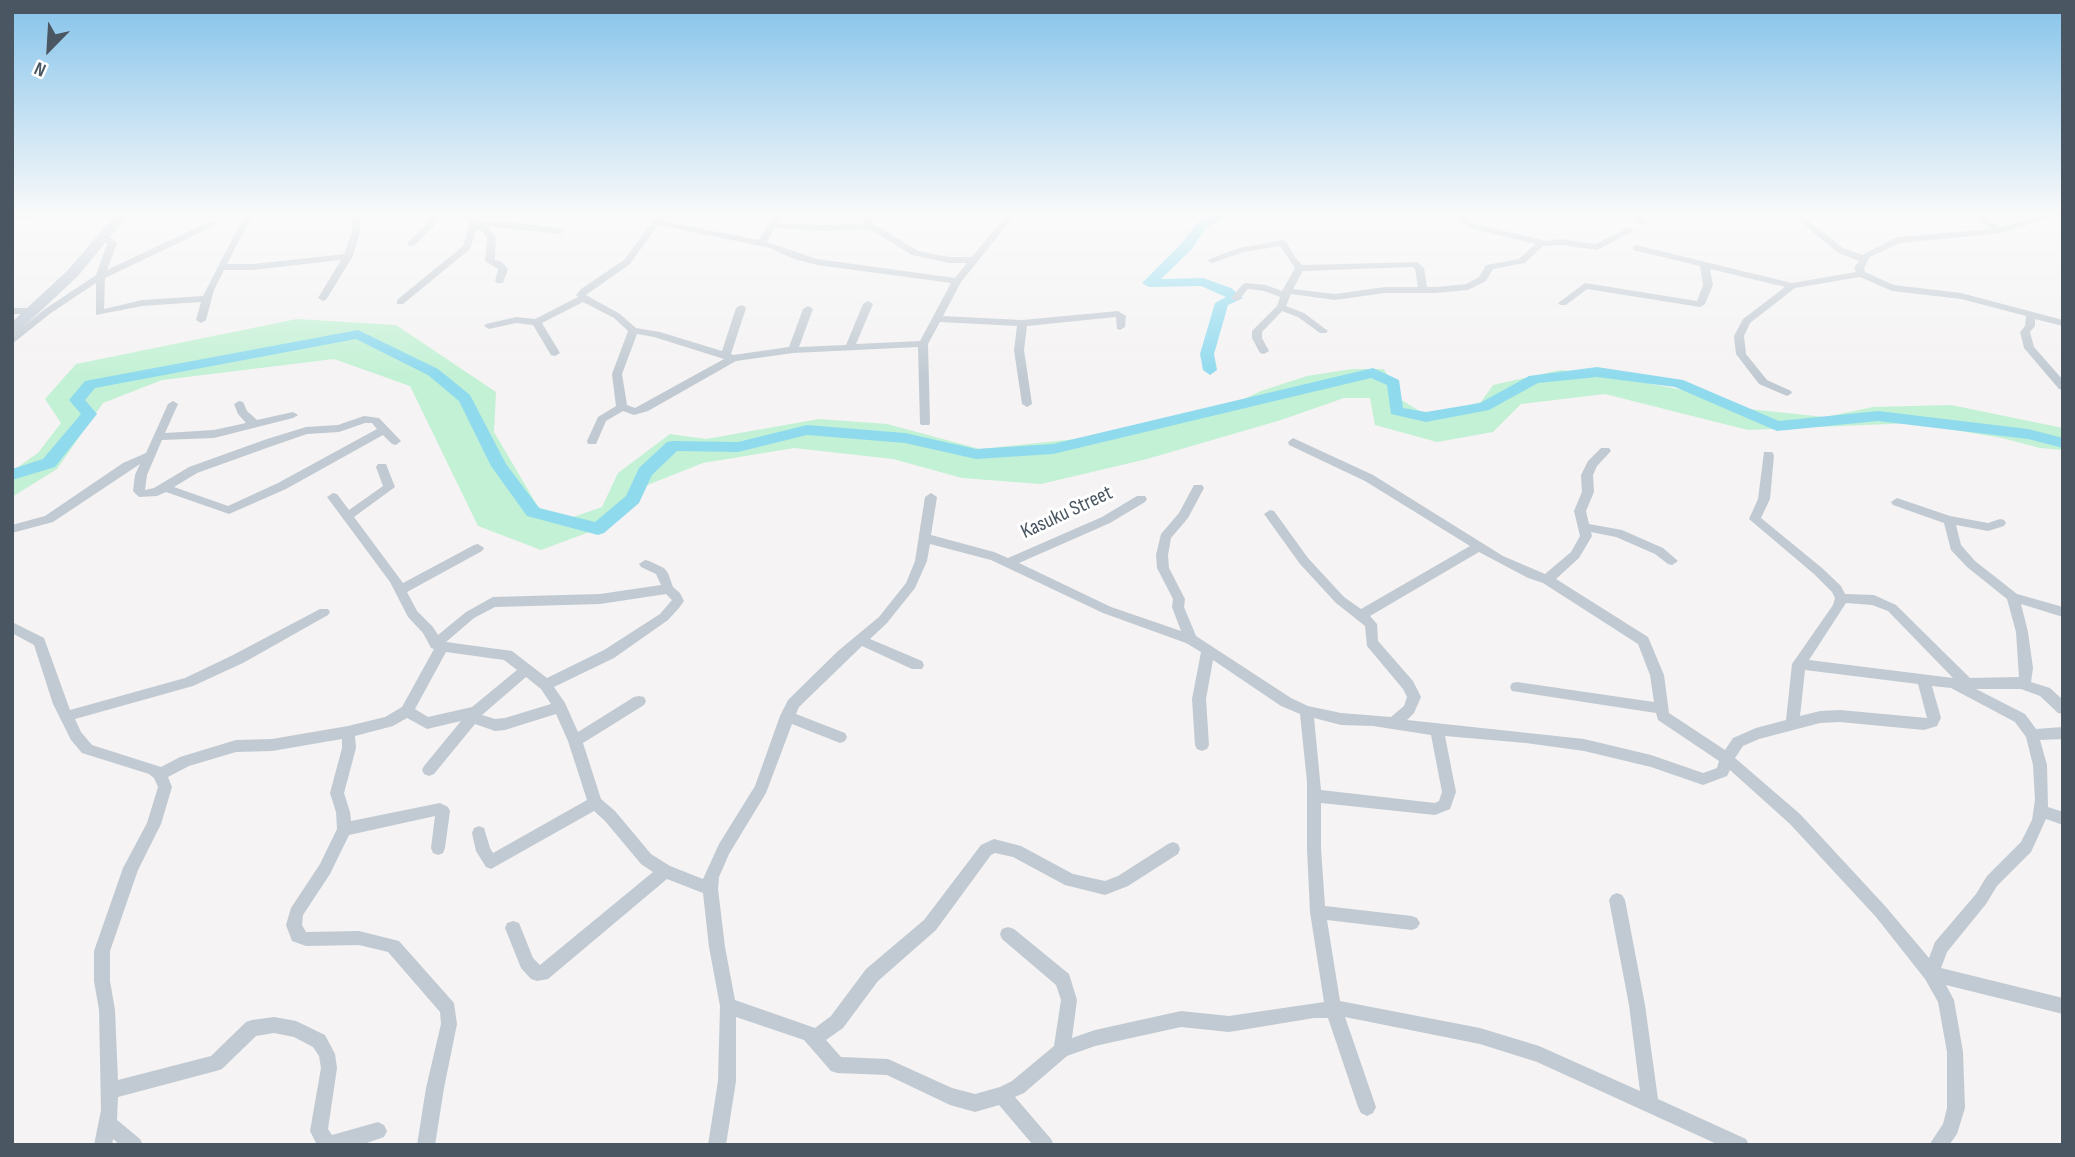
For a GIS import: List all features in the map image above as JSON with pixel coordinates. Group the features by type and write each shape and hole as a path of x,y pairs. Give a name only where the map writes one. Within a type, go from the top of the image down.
{"street":[{"path":"12,330 19,312 70,268"},
{"path":"103,268 100,277 98,312 102,314 142,303 207,299"},
{"path":"12,341 48,311 119,268"},
{"path":"201,320 221,268"},
{"path":"323,298 341,268"},
{"path":"400,302 442,268"},
{"path":"500,281 502,268"},
{"path":"583,298 581,295 584,291 619,268"},
{"path":"859,268 957,282"},
{"path":"925,423 923,344 935,318 968,268"},
{"path":"1264,351 1257,338 1258,331 1285,298 1300,268"},
{"path":"1419,268 1423,290"},
{"path":"1285,298 1468,287 1483,279 1489,268"},
{"path":"1563,303 1585,286 1700,304 1708,285 1705,268"},
{"path":"1714,268 1792,286 1861,274 1898,289 1961,296 2063,323"},
{"path":"1859,268 1861,274"},
{"path":"1236,298 1246,286 1266,288 1285,298 1301,315 1323,331"},
{"path":"1787,393 1763,383 1741,354 1739,336 1746,321 1792,286"},
{"path":"489,326 516,320 536,322 583,298"},
{"path":"583,298 617,316 633,330 730,356 850,346 923,344"},
{"path":"850,346 868,304"},
{"path":"622,407 634,412 644,409 730,356 741,308"},
{"path":"793,350 808,309"},
{"path":"935,318 1022,323 1118,314 1121,316 1120,327"},
{"path":"2031,314 2030,326 2025,332 2029,348 2063,387"},
{"path":"536,322 555,353"},
{"path":"1022,323 1018,349 1027,404"},
{"path":"622,407 617,374 633,330"},
{"path":"173,404 141,475 139,491 149,494 166,488 193,471 306,431 339,428 369,419 375,420 396,441"},
{"path":"239,404 242,412 255,425"},
{"path":"592,441 601,419 622,407"},
{"path":"159,438 214,434 293,415"},
{"path":"166,488 229,510 282,486 383,430"},
{"path":"1293,442 1412,502 1478,547 1532,575 1547,579 1643,641 1657,675 1659,708 1668,721 1727,759 1809,834 1931,973 1946,1000 1955,1052 1956,1108 1951,1128 1938,1145"},
{"path":"1547,579 1575,555 1586,536 1580,510 1588,492 1587,475 1592,464 1605,451"},
{"path":"12,529 49,519 127,466 150,454"},
{"path":"1768,455 1764,499 1755,519 1818,571 1837,589 1841,598 1839,606 1799,664 1792,724"},
{"path":"349,515 389,487 382,467"},
{"path":"1191,639 1178,607 1178,599 1163,568 1162,555 1165,537 1184,515 1198,488"},
{"path":"333,497 349,515 401,590 412,614 439,645 507,655 546,685 560,707 575,741 595,803 610,816 646,859 665,871 710,889"},
{"path":"717,1145 727,1081 728,1006 710,889 711,877 724,849 761,789 793,704 883,620 911,585 920,561 931,497"},
{"name":"Kasuku Street","path":"1010,562 1106,520 1141,499"},
{"path":"1897,502 1949,520 1988,527 2000,523"},
{"path":"1270,514 1304,561 1340,600 1371,624 1372,642 1387,658 1414,697 1409,709 1395,722"},
{"path":"1949,520 1955,547 1971,564 2013,597 2063,612"},
{"path":"1585,527 1631,538 1660,551 1672,561"},
{"path":"925,538 1010,562 1107,610 1191,639 1286,702 1306,711 1341,719 1395,722 1437,730 1526,737 1584,746 1651,761 1703,779 1722,772 1738,742 1756,734 1820,717 1840,716 1924,724 1932,722 1934,718 1923,679"},
{"path":"1361,615 1478,547"},
{"path":"401,590 478,548"},
{"path":"546,685 610,654 664,617 678,601 668,589 660,571 645,564"},
{"path":"160,774 186,761 236,746 272,745 388,722 407,711 439,645 470,615 493,602 600,599 668,589"},
{"path":"2013,597 2025,656 2026,679 2021,684"},
{"path":"1841,598 1874,600 1892,608 1959,682 2020,718 2032,735 2040,765 2042,811 2026,847 1992,881 1982,899 1949,936 1941,947 1931,973"},
{"path":"67,716 188,682 238,659 324,612"},
{"path":"12,626 39,642 60,704 76,736 87,749 153,769 160,774 165,787 160,809 131,868 102,951 110,1091 108,1124 103,1145"},
{"path":"861,640 917,665"},
{"path":"1202,746 1199,699 1209,651"},
{"path":"1799,664 1923,679 2021,684 2045,692 2063,709"},
{"path":"429,770 474,715 526,670"},
{"path":"1517,687 1659,708"},
{"path":"575,741 639,701"},
{"path":"407,711 427,723 474,715 495,725 560,707"},
{"path":"1306,711 1315,796 1314,849 1318,912 1333,1009 1367,1107"},
{"path":"787,716 840,737"},
{"path":"1315,796 1436,809 1445,805 1449,792 1437,730"},
{"path":"348,732 349,748 337,793 344,812 344,829 326,869 296,913 294,925 298,936 306,939 359,938 393,946 448,1009 449,1024 426,1145"},
{"path":"2032,735 2063,733"},
{"path":"479,833 483,851 491,862 595,803"},
{"path":"344,829 440,809 443,811 438,848"},
{"path":"2042,811 2063,819"},
{"path":"815,1038 836,1022 872,975 930,925 986,850 993,846 1016,851 1070,880 1105,888 1123,881 1173,849"},
{"path":"513,928 527,963 542,973 577,947 605,918 665,871"},
{"path":"1618,900 1637,1005 1650,1104"},
{"path":"1318,912 1412,923"},
{"path":"1008,934 1063,980 1069,1000 1062,1050"},
{"path":"1931,973 2063,1006"},
{"path":"728,1006 815,1038 829,1059 837,1065 888,1067 965,1102 975,1103 1002,1095 1035,1074 1062,1050 1095,1038 1181,1019 1229,1024 1333,1009 1439,1027 1539,1054 1740,1145"},
{"path":"110,1091 216,1063 253,1028 274,1025 296,1028 319,1041 327,1054 328,1068 320,1130 327,1144 378,1131"},
{"path":"1002,1095 1045,1145"},
{"path":"108,1124 134,1145"}],"green space":[{"path":"297,319 396,325 496,392 494,432 537,505 556,523 602,507 618,473 670,434 706,439 819,419 887,424 980,449 1115,435 1216,412 1261,391 1307,376 1352,369 1384,369 1400,399 1429,417 1481,402 1493,385 1560,370 1611,376 1708,395 1749,409 1825,417 1873,407 1951,405 2063,428 2063,450 2040,448 2002,438 1913,423 1748,430 1605,394 1521,404 1493,432 1437,442 1375,425 1370,398 1344,398 1281,420 1147,459 1041,484 962,478 893,459 794,448 703,463 645,486 608,525 541,550 478,526 410,386 334,359 162,380 103,403 57,469 12,497 12,471 38,453 61,423 45,399 76,364"}],"waterway":[{"path":"1164,268 1149,283 1203,282 1236,298 1222,303 1207,354 1210,370"},
{"path":"12,475 49,463 89,414 77,400 90,384 358,334 433,372 465,398 499,466 533,512 598,529 633,499 645,472 673,446 738,447 807,430 905,438 976,454 1053,449 1373,373 1394,383 1396,411 1426,417 1484,407 1534,379 1597,372 1678,383 1777,426 1878,416 2028,434 2063,443"}]}
